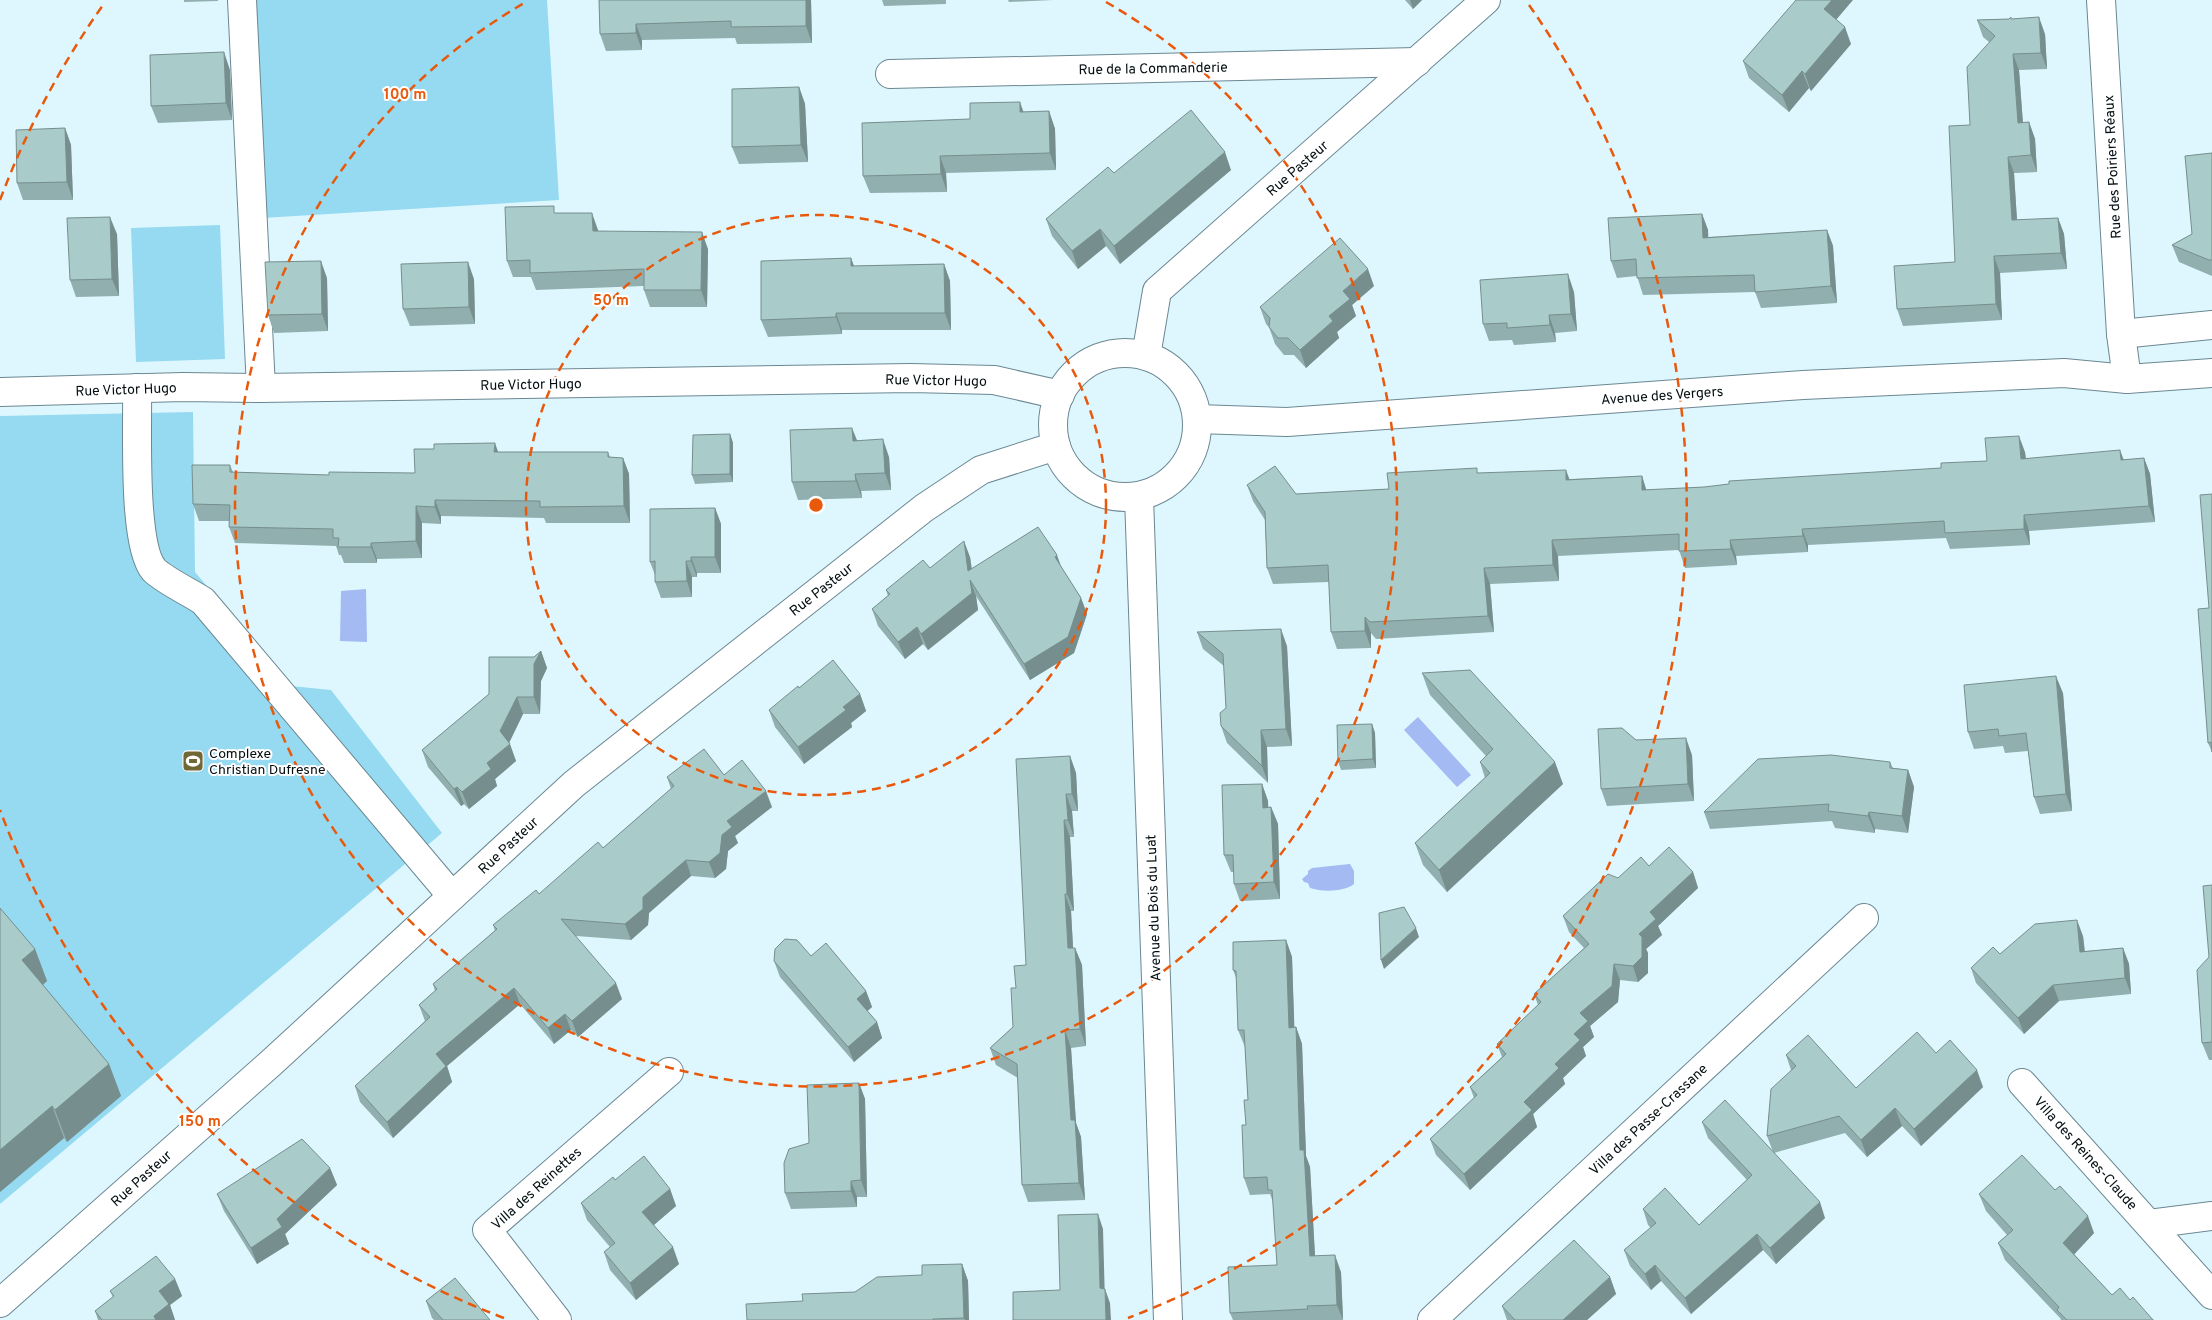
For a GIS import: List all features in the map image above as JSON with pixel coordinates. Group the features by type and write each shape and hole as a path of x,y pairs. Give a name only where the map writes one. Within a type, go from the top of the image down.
{"street":[{"path":"242,0 261,388"},
{"name":"Rue Pasteur","path":"1146,356 1158,291 1486,0"},
{"name":"Rue des Poiriers Réaux","path":"2101,0 2121,334"},
{"name":"Rue de la Commanderie","path":"890,74 1417,62"},
{"path":"2127,379 2121,334 2212,326"},
{"path":"1126,353 1146,356 1165,366 1181,380 1192,398 1197,419 1196,440 1189,460 1176,477 1159,489 1139,497 1118,497 1098,492 1079,481 1066,465 1056,446 1053,429 1054,411 1060,395 1072,378 1093,362 1106,356 1126,353"},
{"name":"Avenue des Vergers","path":"1197,419 1287,422 1803,385 2055,374 2127,379 2212,373"},
{"name":"Rue Victor Hugo","path":"0,392 137,388 261,388 911,378 994,380 1060,395"},
{"path":"137,388 139,526 144,552 154,570 203,601 452,896"},
{"name":"Rue Pasteur","path":"0,1303 271,1062 574,784 924,508 981,470 1056,446"},
{"name":"Avenue du Bois du Luat","path":"1139,497 1168,1320"},
{"name":"Villa des Passe-Crassane","path":"1432,1320 1864,918"},
{"name":"Villa des Reinettes","path":"557,1320 487,1230 669,1072"},
{"name":"Villa des Reines-Claude","path":"2022,1082 2212,1295"},
{"path":"2149,1224 2212,1216"}],"shaded area":[{"path":"232,0 547,0 559,200 246,219"},
{"path":"220,225 225,359 136,362 131,228"},
{"name":"Complexe Christian Dufresne","path":"193,412 195,572 291,686 331,690 442,833 0,1204 0,416"},
{"path":"366,589 367,642 340,641 341,591"},
{"path":"1418,717 1471,775 1457,787 1404,730"},
{"path":"1350,864 1354,871 1354,884 1345,889 1327,891 1310,888 1308,883 1302,879 1312,868"}],"building":[{"path":"599,0 806,0 806,26 731,27 731,21 636,24 636,33 600,34"},
{"path":"1796,0 1832,0 1824,9 1845,27 1805,74 1802,71 1782,95 1743,61"},
{"path":"2011,17 2011,19 2039,17 2041,53 2013,54 2018,123 2029,122 2031,155 2008,157 2012,220 2058,218 2061,253 1994,256 1996,304 1897,309 1894,266 1955,262 1949,126 1970,125 1967,67 1995,36 1977,20 2009,19"},
{"path":"224,52 226,103 151,106 150,55"},
{"path":"799,87 801,145 732,147 732,89"},
{"path":"1020,102 1020,112 1049,111 1050,153 940,156 941,174 863,176 862,123 970,119 970,103"},
{"path":"1191,110 1225,152 1114,246 1100,229 1072,251 1046,219 1108,167 1114,173"},
{"path":"65,128 67,182 17,183 16,130"},
{"path":"2212,153 2212,260 2209,260 2172,245 2192,234 2185,156"},
{"path":"554,206 554,213 592,213 593,231 702,232 701,290 644,290 644,269 530,273 530,260 507,261 505,207"},
{"path":"1702,214 1703,238 1827,230 1831,286 1755,292 1754,275 1637,278 1636,259 1611,261 1608,218"},
{"path":"110,217 112,279 70,280 67,218"},
{"path":"1340,238 1368,269 1343,291 1350,299 1329,316 1333,321 1300,350 1288,338 1278,338 1269,327 1270,318 1260,307"},
{"path":"851,258 851,266 944,264 945,313 836,313 836,317 761,320 761,261"},
{"path":"321,261 322,314 268,315 265,262"},
{"path":"468,262 469,307 403,309 401,264"},
{"path":"1568,274 1571,314 1549,315 1550,325 1507,328 1507,323 1483,324 1480,280"},
{"path":"852,428 853,441 883,439 885,473 855,474 856,481 792,482 790,430"},
{"path":"730,434 730,474 692,475 693,435"},
{"path":"2019,436 2021,459 2120,450 2121,460 2144,458 2149,506 2024,515 2024,529 1945,533 1944,521 1802,529 1803,536 1730,540 1731,549 1679,551 1679,534 1552,540 1553,565 1484,568 1488,616 1370,622 1365,617 1365,631 1331,632 1328,565 1267,568 1265,512 1247,485 1275,466 1296,494 1389,489 1387,473 1477,468 1477,473 1566,470 1566,480 1642,476 1642,490 1704,487 1729,484 1729,481 1941,468 1941,463 1987,461 1985,438"},
{"path":"495,443 494,452 608,452 608,457 623,458 624,506 540,507 540,501 435,500 435,507 416,506 416,541 371,543 371,547 338,547 339,538 333,538 333,529 229,527 230,505 193,504 192,465 230,465 230,472 329,475 329,472 415,473 414,449 434,449 434,444"},
{"path":"2212,494 2212,752 2211,742 2208,743 2198,609 2209,608 2200,495"},
{"path":"715,508 715,557 691,557 691,561 686,561 687,581 655,582 655,561 650,562 650,509"},
{"path":"1038,527 1057,555 1055,557 1081,598 1068,637 1024,664 970,580 972,593 921,634 917,627 898,642 872,609 890,594 886,590 923,560 930,568 964,541 968,571"},
{"path":"1281,629 1286,729 1261,730 1262,766 1221,726 1220,713 1226,708 1223,654 1197,632"},
{"path":"541,651 534,664 534,697 517,697 500,731 510,744 487,763 491,769 462,792 457,787 454,789 422,750 489,694 489,657 534,657"},
{"path":"833,660 860,694 843,707 846,710 798,747 769,710"},
{"path":"1470,670 1555,762 1439,870 1415,843 1490,773 1480,762 1493,749 1422,673"},
{"path":"2056,676 2066,794 2034,797 2026,733 1999,736 1998,729 1968,732 1964,685"},
{"path":"1372,724 1373,759 1338,761 1337,725"},
{"path":"1622,728 1636,740 1686,738 1688,784 1601,789 1598,729"},
{"path":"704,749 724,775 742,760 766,791 727,821 732,827 722,835 720,853 709,862 686,860 643,897 643,909 625,924 561,919 616,983 572,1021 565,1014 548,1028 514,988 436,1054 446,1066 387,1122 355,1086 430,1017 419,1005 437,989 433,984 497,929 493,925 536,890 539,894 598,842 603,848 674,786 667,777"},
{"path":"1831,755 1890,762 1890,768 1908,770 1902,816 1869,812 1868,816 1828,811 1829,804 1704,812 1758,759"},
{"path":"1070,756 1072,794 1066,794 1068,820 1064,820 1067,894 1065,894 1068,948 1075,948 1080,1029 1065,1030 1071,1120 1075,1120 1079,1183 1022,1185 1017,1064 990,1048 1013,1027 1011,988 1016,988 1014,966 1026,965 1016,759"},
{"path":"1262,784 1263,808 1271,807 1274,882 1234,884 1233,855 1224,855 1222,785"},
{"path":"1669,847 1693,872 1650,912 1656,919 1639,934 1642,937 1642,957 1633,966 1614,964 1612,986 1580,1013 1588,1021 1574,1034 1580,1040 1555,1064 1559,1068 1524,1102 1532,1110 1464,1174 1430,1139 1477,1095 1470,1087 1506,1054 1497,1044 1541,1002 1534,994 1589,944 1563,916 1608,874 1618,878 1641,857 1649,866"},
{"path":"2212,885 2212,1042 2202,1043 2197,970 2209,957 2203,886"},
{"path":"1404,907 1416,928 1381,960 1379,913"},
{"path":"0,908 35,949 22,960 109,1064 55,1110 52,1106 0,1150"},
{"path":"2077,920 2080,952 2123,948 2125,978 2053,985 2018,1018 1971,968 1993,947 2000,954 2035,924"},
{"path":"785,939 797,940 811,956 826,943 866,991 857,999 877,1022 848,1047 774,961 775,949"},
{"path":"1286,940 1289,1028 1296,1027 1300,1150 1304,1150 1310,1256 1335,1255 1337,1305 1307,1306 1308,1309 1230,1313 1228,1267 1277,1265 1272,1190 1268,1190 1267,1177 1244,1178 1242,1125 1246,1125 1244,1100 1248,1100 1244,1030 1238,1030 1236,971 1233,970 1233,942"},
{"path":"1917,1032 1936,1053 1950,1040 1977,1070 1914,1129 1895,1108 1861,1140 1839,1116 1767,1136 1771,1089 1796,1066 1786,1055 1808,1035 1856,1088"},
{"path":"859,1083 861,1180 851,1181 851,1191 785,1193 784,1163 789,1149 809,1143 807,1085"},
{"path":"1725,1100 1820,1202 1770,1248 1757,1234 1685,1298 1655,1265 1645,1274 1624,1250 1656,1223 1643,1209 1665,1188 1699,1225 1752,1175 1702,1122"},
{"path":"302,1139 330,1168 277,1219 282,1227 251,1248 217,1194"},
{"path":"2022,1155 2055,1190 2060,1186 2088,1216 2063,1243 2112,1295 2120,1288 2130,1300 2133,1297 2153,1320 2067,1320 2057,1310 2059,1307 1998,1243 2013,1230 1979,1194"},
{"path":"644,1156 670,1189 642,1212 673,1247 630,1283 604,1252 615,1243 581,1203 613,1177 615,1180"},
{"path":"1098,1214 1100,1288 1105,1289 1106,1320 1013,1320 1013,1292 1060,1290 1058,1215"},
{"path":"1574,1240 1610,1277 1563,1320 1515,1320 1502,1306"},
{"path":"156,1256 175,1279 159,1291 169,1304 154,1316 156,1320 102,1320 95,1311 114,1296 110,1291"},
{"path":"962,1264 964,1318 933,1320 747,1320 746,1304 803,1301 802,1294 855,1292 877,1277 922,1275 922,1265"},
{"path":"455,1278 490,1320 443,1320 426,1301"}],"place":[{"name":"Complexe Christian Dufresne","path":"193,761"}]}
